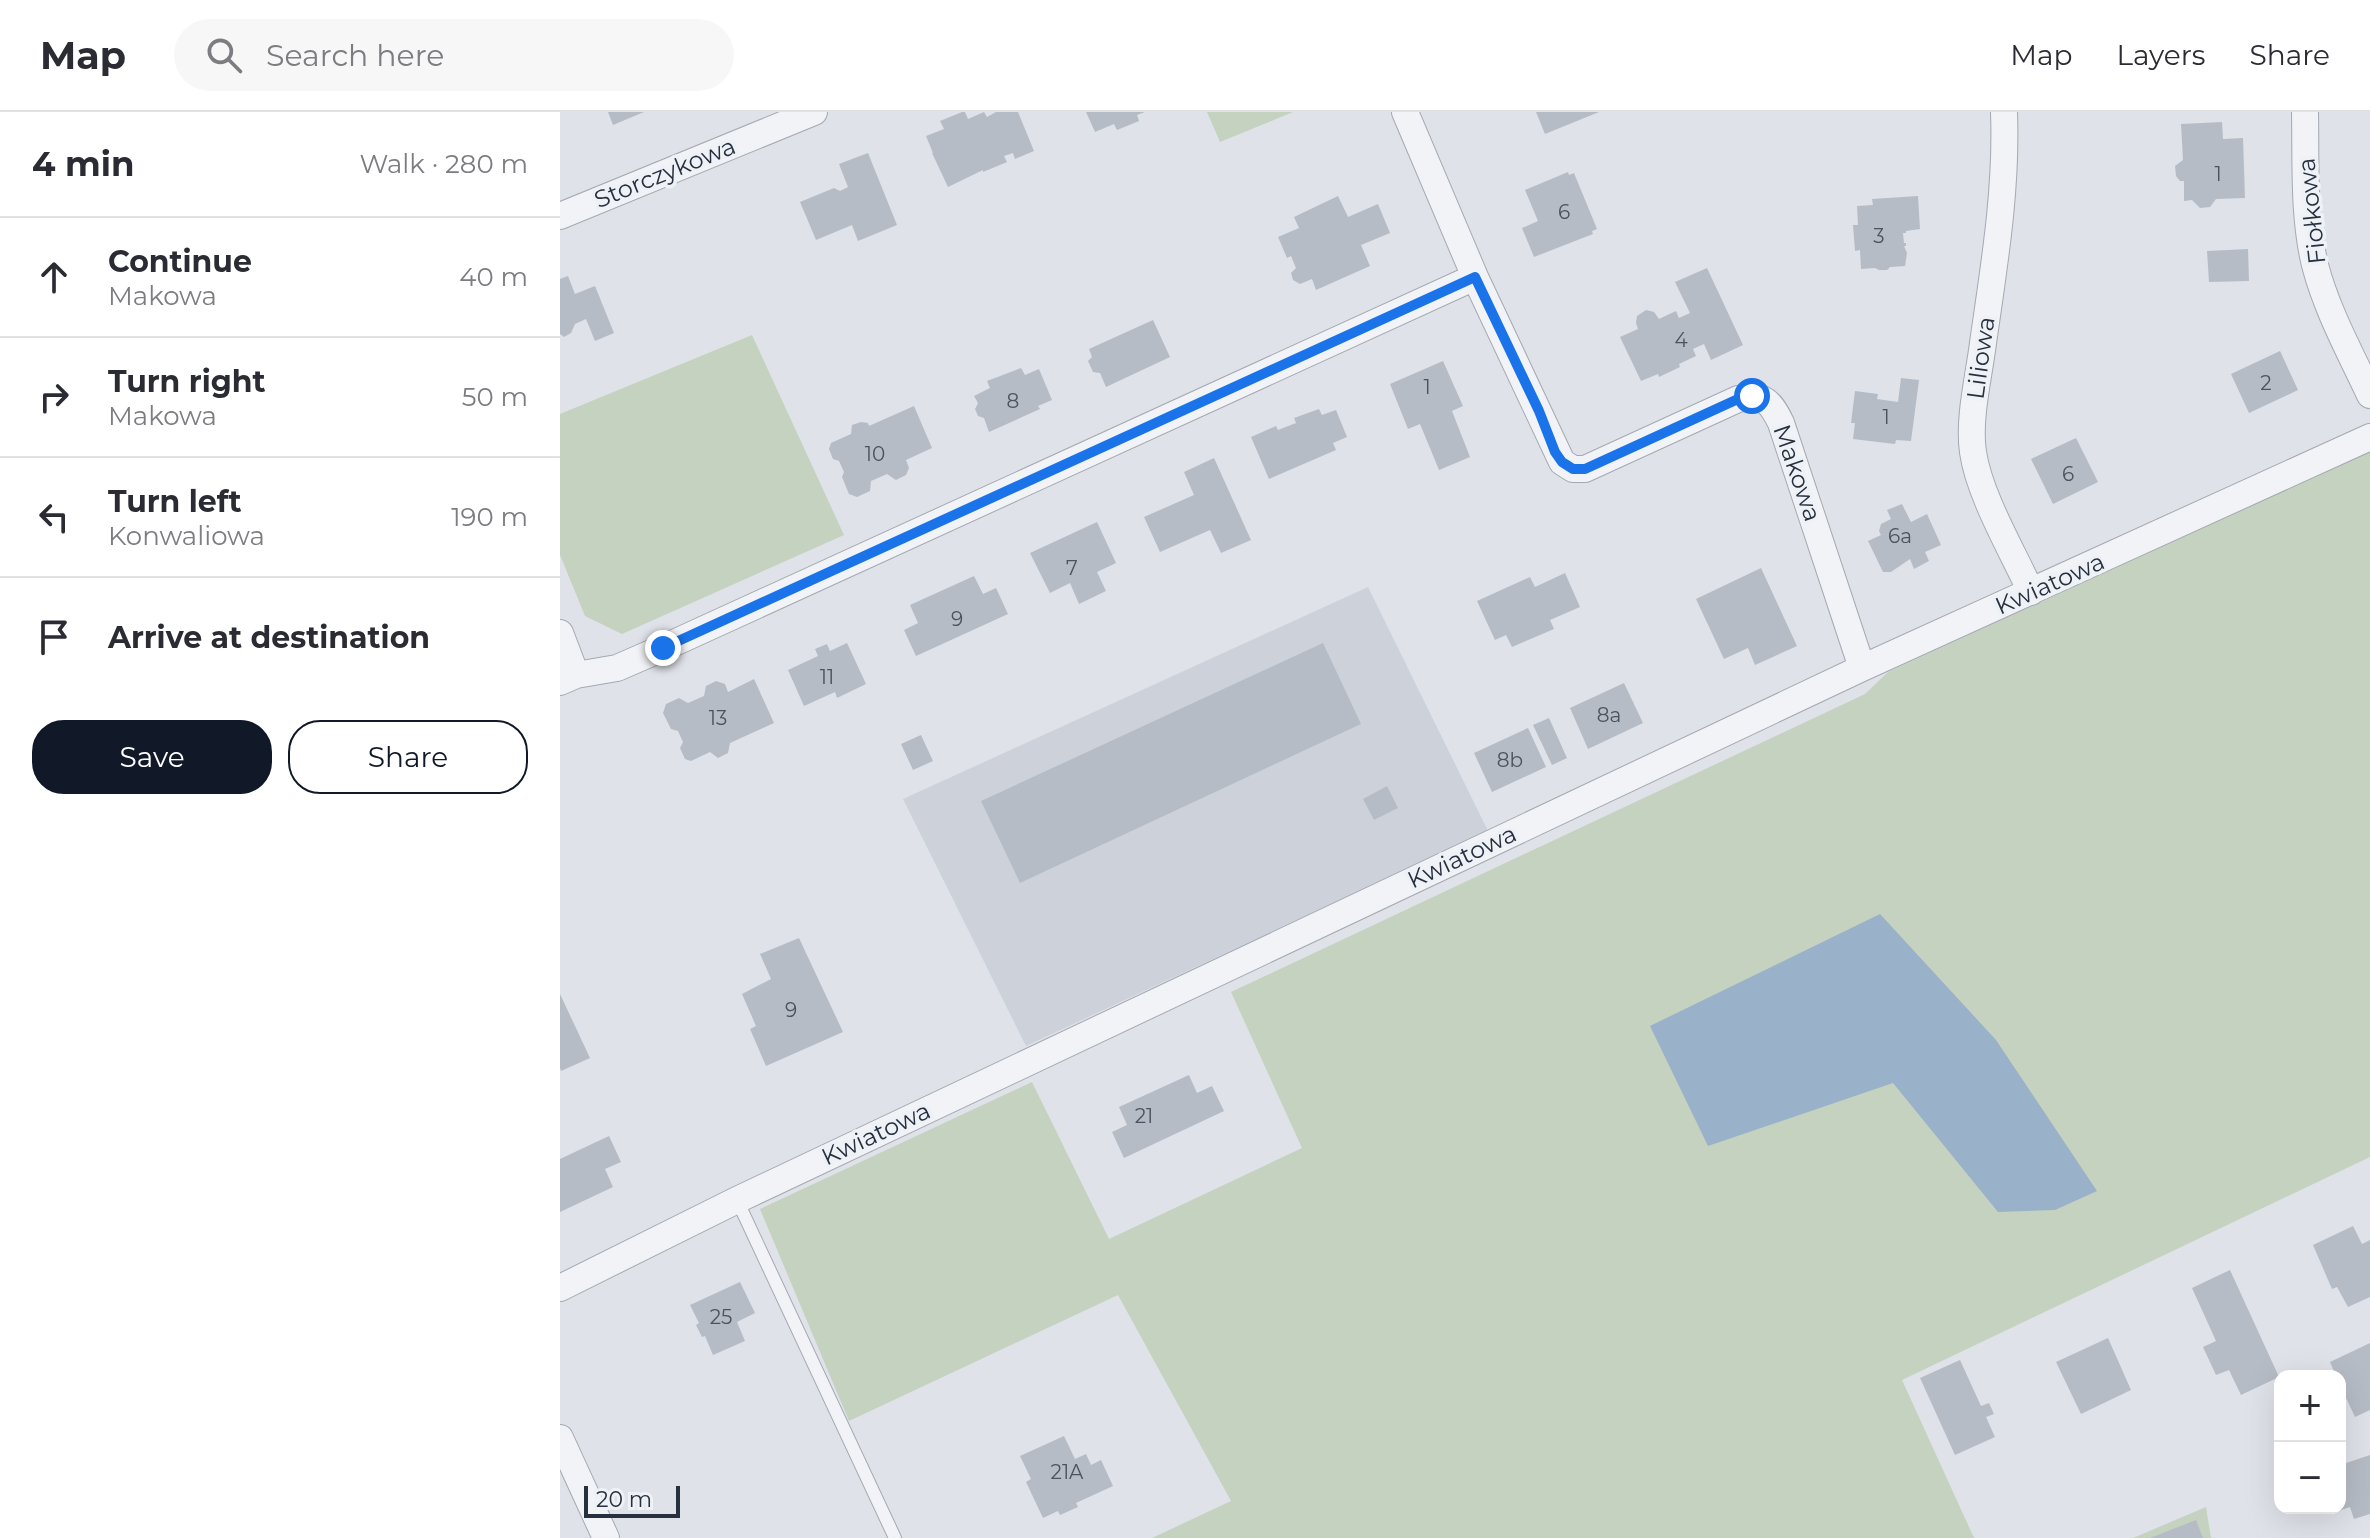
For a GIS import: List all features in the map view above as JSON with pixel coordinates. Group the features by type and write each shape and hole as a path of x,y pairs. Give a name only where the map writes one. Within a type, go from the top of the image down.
{"street":[{"name":"Storczykowa","path":"560,216 814,112"},
{"name":"Makowa","path":"1405,112 1475,277 1562,462 1573,469 1585,469 1738,399 1752,396 1765,400 1774,409 1862,668"},
{"name":"Liliowa","path":"2004,112 2005,161 2001,207 1973,414 1972,450 1982,486 2031,592"},
{"name":"Fiołkowa","path":"2305,112 2308,212 2314,263 2331,314 2370,395"},
{"path":"560,633 568,678 617,668 1475,277"},
{"name":"Kwiatowa","path":"560,1288 737,1200 1862,668 2370,437"},
{"path":"560,1438 606,1538"}],"lane":[{"path":"737,1200 895,1538"}],"shaded area":[{"path":"1368,587 1488,831 1026,1046 903,799"}],"green space":[{"path":"1207,112 1293,112 1220,142"},
{"path":"752,335 844,535 622,634 585,616 560,555 560,414"},
{"path":"2370,451 2370,1157 1902,1380 1974,1538 1152,1538 1231,1501 1118,1295 849,1421 760,1209 1032,1082 1109,1239 1302,1148 1231,992 1865,694 1888,672"},
{"path":"2206,1507 2211,1538 2133,1538"}],"water":[{"path":"1880,914 1996,1040 2097,1191 2055,1210 1998,1212 1893,1083 1708,1146 1650,1026"}],"building":[{"path":"608,112 644,112 613,125"},
{"path":"962,112 968,119 984,112 987,117 996,112 1018,112 1034,151 1015,159 1013,153 1004,156 1007,162 948,187 926,136 944,129 940,121"},
{"path":"1086,112 1145,112 1137,115 1139,121 1117,130 1114,124 1095,132"},
{"path":"1536,112 1599,112 1545,134"},
{"path":"2222,122 2223,139 2243,138 2245,198 2216,199 2210,207 2200,208 2192,200 2184,201 2184,181 2176,176 2175,166 2183,160 2181,124"},
{"path":"868,153 897,225 858,241 852,225 816,240 800,202 834,188 840,191 848,187 839,164"},
{"path":"1568,172 1569,175 1574,173 1597,229 1592,231 1593,234 1534,257 1522,228 1538,221 1525,190"},
{"path":"1338,196 1348,217 1378,204 1390,233 1361,245 1370,266 1316,290 1312,279 1300,284 1293,280 1291,273 1296,268 1291,256 1287,258 1278,237 1299,228 1294,217"},
{"path":"1918,196 1920,229 1903,233 1907,253 1905,266 1887,270 1861,269 1860,250 1855,251 1853,225 1858,225 1857,206 1873,205 1872,199"},
{"path":"2248,249 2249,281 2209,282 2207,251"},
{"path":"1707,268 1743,345 1711,360 1704,344 1693,349 1696,356 1679,364 1680,367 1641,381 1620,337 1638,329 1637,316 1646,310 1654,312 1659,319 1676,311 1679,318 1690,313 1675,282"},
{"path":"568,276 575,294 595,286 614,333 595,341 586,319 575,324 571,333 564,337 560,334 560,279"},
{"path":"1153,320 1170,357 1106,387 1100,373 1093,372 1088,361 1092,357 1089,349"},
{"path":"2280,351 2298,390 2249,413 2231,374"},
{"path":"1443,361 1463,406 1452,411 1470,457 1439,470 1420,424 1408,429 1390,384"},
{"path":"1021,368 1025,375 1039,369 1052,400 1038,406 1040,409 989,432 984,418 978,416 975,409 978,403 974,396 990,388 987,381"},
{"path":"1901,378 1919,380 1911,441 1896,440 1895,444 1853,439 1855,423 1851,423 1855,391 1878,394 1877,399 1898,402"},
{"path":"914,406 932,448 906,460 909,468 906,475 896,480 887,474 871,481 870,491 857,497 849,494 842,477 844,472 829,449 831,443 851,434 852,425 861,422 869,426"},
{"path":"1319,409 1322,415 1336,410 1347,437 1333,443 1336,450 1269,479 1251,437 1276,426 1278,430 1296,423 1294,418"},
{"path":"2076,438 2098,482 2053,504 2031,459"},
{"path":"1214,458 1251,540 1221,553 1210,530 1160,552 1144,517 1194,495 1184,472"},
{"path":"1902,504 1911,522 1927,514 1941,545 1925,552 1929,561 1914,569 1910,559 1891,572 1883,572 1868,541 1881,535 1881,524 1891,519 1887,510"},
{"path":"1097,522 1116,563 1097,572 1106,591 1079,604 1070,583 1050,593 1030,553"},
{"path":"1761,568 1797,646 1755,665 1748,648 1724,659 1696,599"},
{"path":"1565,573 1580,607 1550,620 1554,629 1512,647 1506,635 1495,640 1477,601 1530,577 1535,587"},
{"path":"974,576 983,594 996,588 1008,614 916,656 904,630 918,623 910,605"},
{"path":"847,643 866,684 837,698 835,692 804,706 788,670 818,656 815,649 827,644 830,651"},
{"path":"1323,643 1361,724 1020,883 981,801"},
{"path":"754,679 774,723 730,743 728,753 718,758 710,752 691,761 685,759 678,731 671,729 663,713 666,704 679,698 688,703 704,696 706,686 716,681 725,684 728,692"},
{"path":"1624,683 1643,723 1588,749 1570,708"},
{"path":"1549,718 1567,758 1552,765 1533,725"},
{"path":"1528,728 1546,767 1492,792 1474,753"},
{"path":"921,735 933,761 913,770 901,744"},
{"path":"1387,786 1398,808 1374,820 1363,799"},
{"path":"799,938 843,1032 766,1066 750,1029 756,1026 742,994 771,979 760,954"},
{"path":"560,994 590,1058 561,1071 560,1068"},
{"path":"1189,1075 1197,1093 1212,1086 1224,1111 1124,1158 1112,1132 1127,1125 1119,1107"},
{"path":"609,1136 621,1162 605,1169 613,1187 560,1212 560,1159"},
{"path":"2353,1226 2362,1244 2370,1240 2370,1297 2348,1307 2337,1287 2332,1289 2313,1245"},
{"path":"2230,1270 2276,1370 2274,1379 2241,1395 2229,1370 2216,1375 2203,1347 2216,1341 2192,1288"},
{"path":"740,1282 755,1313 737,1322 745,1341 713,1355 705,1336 702,1337 696,1325 699,1323 690,1305"},
{"path":"2108,1338 2131,1390 2081,1414 2056,1362"},
{"path":"2370,1343 2370,1410 2355,1417 2346,1398 2346,1370 2333,1370 2330,1362"},
{"path":"1960,1360 1981,1406 1989,1403 1994,1414 1986,1417 1995,1437 1955,1455 1920,1378"},
{"path":"1064,1436 1075,1459 1086,1454 1091,1465 1101,1460 1113,1486 1076,1503 1078,1507 1043,1518 1026,1482 1031,1479 1020,1456"},
{"path":"2370,1455 2370,1514 2354,1519 2350,1507 2346,1508 2346,1463"},
{"path":"2196,1520 2203,1538 2150,1538"}],"route":[{"path":"663,648 1475,277 1539,411 1555,452 1562,462 1573,469 1585,469 1738,399 1752,396"}]}
